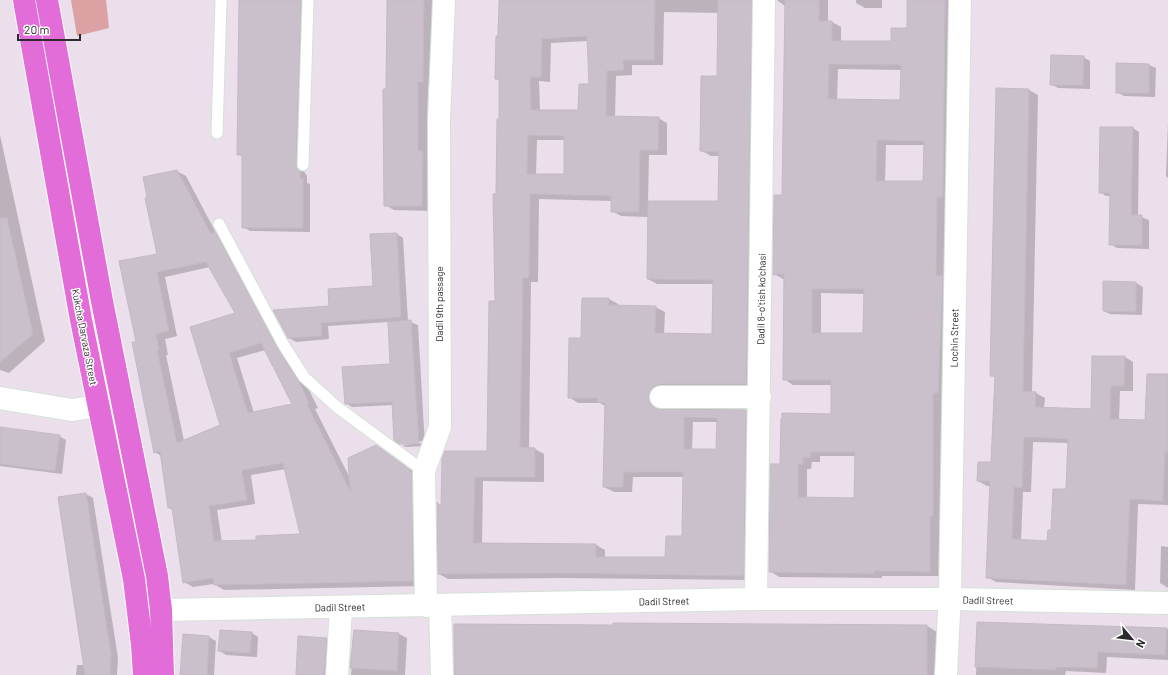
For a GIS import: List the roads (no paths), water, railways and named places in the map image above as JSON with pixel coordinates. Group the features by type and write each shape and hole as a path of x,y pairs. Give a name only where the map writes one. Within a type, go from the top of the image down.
{"main road":[{"name":"Kukcha Darvaza Street","path":"24,0 80,313 138,610 144,675"},
{"path":"47,0 122,402 157,576 161,610 163,675"},
{"path":"98,406 122,402"},
{"path":"138,610 161,610"}],"street":[{"name":"Dadil 9th passage","path":"442,675 433,606 424,470 440,427 439,120 444,0"},
{"name":"Dadil 8-o'tish ko'chasi","path":"756,599 760,398 764,0"},
{"name":"Lochin Street","path":"946,675 949,599 960,0"},
{"path":"660,397 760,398"},
{"path":"0,398 72,410 98,406"},
{"name":"Dadil Street","path":"161,610 341,608 756,599 949,599 1168,603"},
{"path":"337,675 341,608"}],"lane":[{"path":"217,133 221,0"},
{"path":"303,165 308,0"},
{"path":"219,224 283,344 304,377 337,407 424,470"}]}
